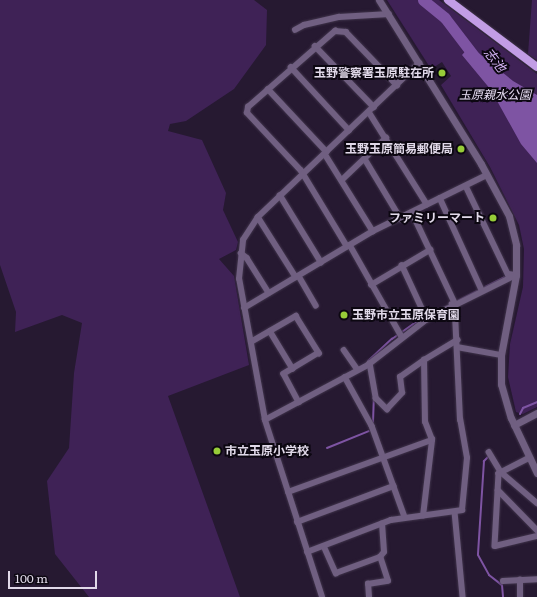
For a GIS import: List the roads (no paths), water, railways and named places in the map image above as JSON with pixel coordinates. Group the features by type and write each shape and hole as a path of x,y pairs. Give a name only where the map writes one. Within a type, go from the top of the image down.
{"main road":[{"path":"448,0 537,67"}],"street":[{"path":"379,0 487,174 502,200 513,232 516,275 501,355 503,396 514,425 537,473"},
{"path":"295,30 304,25 329,19 389,14"},
{"path":"397,85 346,32 329,33 248,107 247,113 301,175 348,246 400,335"},
{"path":"315,46 374,107"},
{"path":"322,597 265,420 239,279 240,253 243,240 258,217 301,175 370,112 419,63"},
{"path":"291,67 350,130"},
{"path":"268,89 326,153 374,231"},
{"path":"370,112 427,204"},
{"path":"342,180 386,138"},
{"path":"365,158 401,219"},
{"path":"244,308 374,231 413,214 427,204 466,186 487,174"},
{"path":"466,186 508,274 516,275"},
{"path":"280,195 321,262"},
{"path":"440,198 481,288"},
{"path":"307,552 405,517 423,516 462,510 467,468 460,420 454,302 413,214"},
{"path":"258,217 316,304"},
{"path":"371,285 402,265 430,250"},
{"path":"240,253 248,258 269,293"},
{"path":"402,265 426,317"},
{"path":"265,420 370,363 400,335 426,317 481,288 516,275"},
{"path":"251,342 296,316 319,353 284,374 299,402"},
{"path":"270,331 293,369"},
{"path":"370,363 376,398 387,409 402,392 400,376 457,340"},
{"path":"457,347 501,355"},
{"path":"344,350 358,370"},
{"path":"423,516 432,440 425,422 424,360"},
{"path":"345,377 372,426 405,517"},
{"path":"514,425 537,413"},
{"path":"288,492 383,456 432,440"},
{"path":"489,452 502,472 537,503"},
{"path":"502,472 530,458"},
{"path":"502,472 498,490 495,546 537,536"},
{"path":"297,522 394,486"},
{"path":"498,490 537,530"},
{"path":"455,512 463,597"},
{"path":"324,546 336,573 380,557 384,552 382,524"},
{"path":"369,597 368,584 388,581 380,557"},
{"path":"503,581 537,579"},
{"path":"520,580 520,597"}],"waterway":[{"name":"志池","path":"423,0 445,18 477,60"},
{"path":"368,361 392,339 418,321 505,277"},
{"path":"373,422 374,397"},
{"path":"520,414 523,408 537,402"},
{"path":"327,448 369,431"},
{"path":"488,457 484,461 478,555 489,575 502,585 503,597"}],"place":[{"name":"玉野警察署玉原駐在所","path":"442,73"},
{"name":"玉野玉原簡易郵便局","path":"461,149"},
{"name":"ファミリーマート","path":"493,218"},
{"name":"玉野市立玉原保育園","path":"344,315"},
{"name":"市立玉原小学校","path":"217,451"}],"park label":[{"name":"玉原親水公園","path":"495,95"}]}
